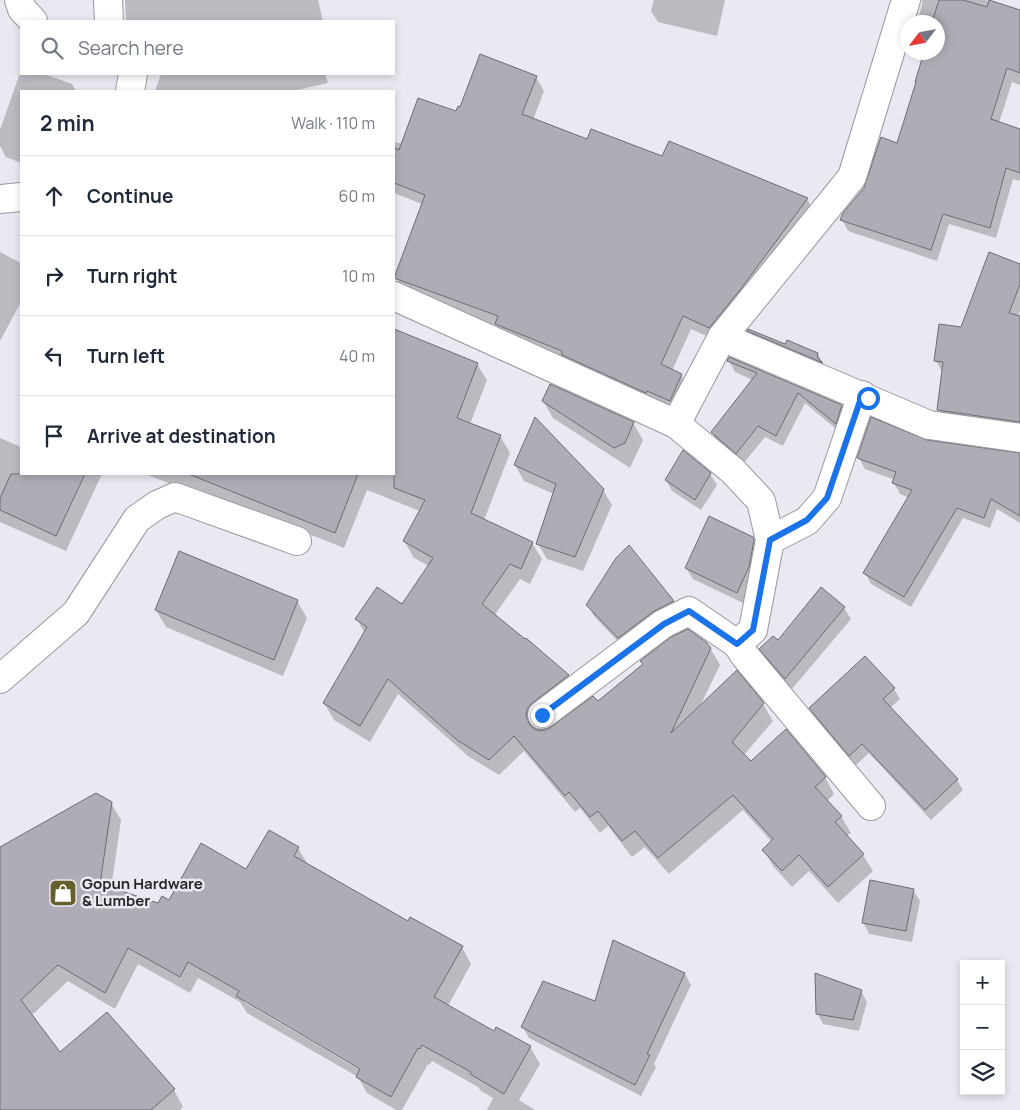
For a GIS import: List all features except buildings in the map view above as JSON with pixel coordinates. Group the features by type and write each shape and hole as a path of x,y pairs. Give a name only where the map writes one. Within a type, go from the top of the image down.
{"street":[{"path":"19,0 22,10 32,20"},
{"path":"108,0 109,20"},
{"path":"676,424 722,337 852,177 906,0"},
{"path":"130,90 133,75"},
{"path":"0,199 20,197"},
{"path":"395,296 676,424 733,471 760,501 770,540 753,630 737,644"},
{"path":"722,337 929,424 1020,438"},
{"path":"770,540 807,520 827,498 862,395"},
{"path":"0,679 76,613 137,519 157,505 175,498 297,541"},
{"path":"542,715 664,624 689,611 737,644 745,656 872,806"}],"place":[{"name":"Gopun Hardware & Lumber","path":"63,893"}],"route":[{"path":"542,715 664,624 689,611 737,644 753,630 770,540 807,520 827,498 862,395 868,398"}]}
